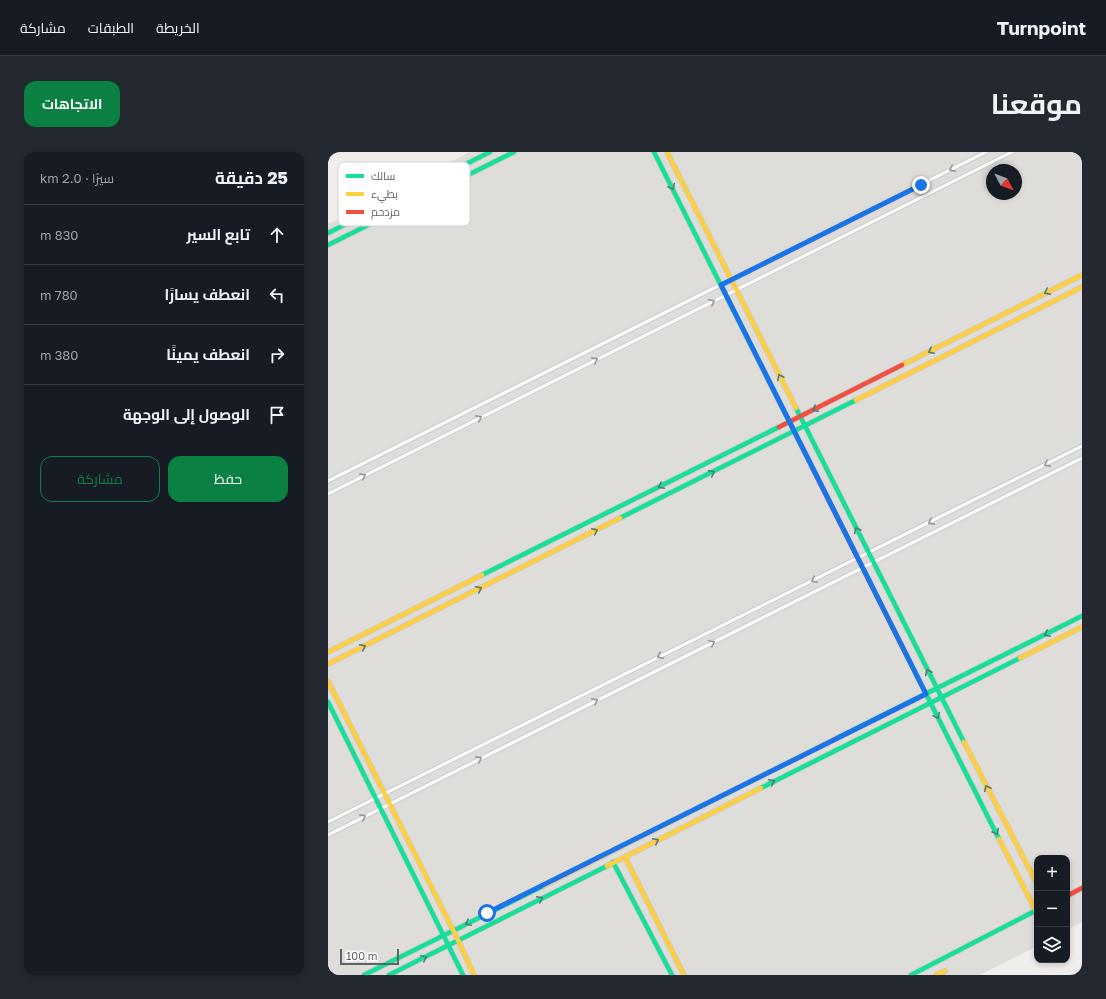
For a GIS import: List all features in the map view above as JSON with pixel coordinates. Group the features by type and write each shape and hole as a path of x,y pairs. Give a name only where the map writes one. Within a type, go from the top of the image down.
{"street":[{"path":"470,162 490,152"},
{"path":"470,174 514,152"},
{"path":"654,152 930,703 1034,905"},
{"path":"667,152 941,698 1034,878"},
{"path":"328,481 986,152"},
{"path":"328,494 1012,152"},
{"path":"328,233 342,226"},
{"path":"328,245 366,226"},
{"path":"328,652 1082,275"},
{"path":"328,664 1082,287"},
{"path":"328,822 1082,446"},
{"path":"328,835 1082,458"},
{"path":"364,975 1082,616"},
{"path":"389,975 1082,627"},
{"path":"328,680 454,930 474,975"},
{"path":"328,702 463,975"},
{"path":"737,789 741,797"},
{"path":"625,857 684,975"},
{"path":"613,862 672,975"},
{"path":"1070,894 1082,888"},
{"path":"911,975 1034,913"},
{"path":"936,975 944,971"}],"shaded area":[{"path":"470,152 1082,152 1082,922 1070,928 1070,855 1034,855 1034,948 980,975 328,975 328,224 338,219 338,226 470,226 470,162 450,162"}],"traffic: fast":[{"path":"470,162 490,152"},
{"path":"470,174 514,152"},
{"path":"654,152 815,473"},
{"path":"328,233 342,226"},
{"path":"328,245 366,226"},
{"path":"620,518 856,400"},
{"path":"796,408 964,742"},
{"path":"482,575 779,427"},
{"path":"837,738 1082,616"},
{"path":"907,656 999,839"},
{"path":"761,788 1020,658"},
{"path":"328,702 463,975"},
{"path":"613,862 672,975"},
{"path":"389,975 607,866"},
{"path":"364,975 543,886"},
{"path":"911,975 1034,912"}],"traffic: slow":[{"path":"667,152 796,408"},
{"path":"902,365 1082,275"},
{"path":"856,400 1082,287"},
{"path":"328,664 620,518"},
{"path":"328,652 482,575"},
{"path":"1020,658 1082,627"},
{"path":"328,681 458,940 474,975"},
{"path":"543,886 837,738"},
{"path":"964,742 1034,878"},
{"path":"607,866 761,788"},
{"path":"999,839 1034,907"},
{"path":"625,857 684,975"},
{"path":"936,975 945,971"}],"traffic: jam":[{"path":"779,427 902,365"},
{"path":"815,473 907,656"},
{"path":"1070,894 1082,888"}],"route":[{"path":"487,913 926,694 721,285 921,185"}]}
